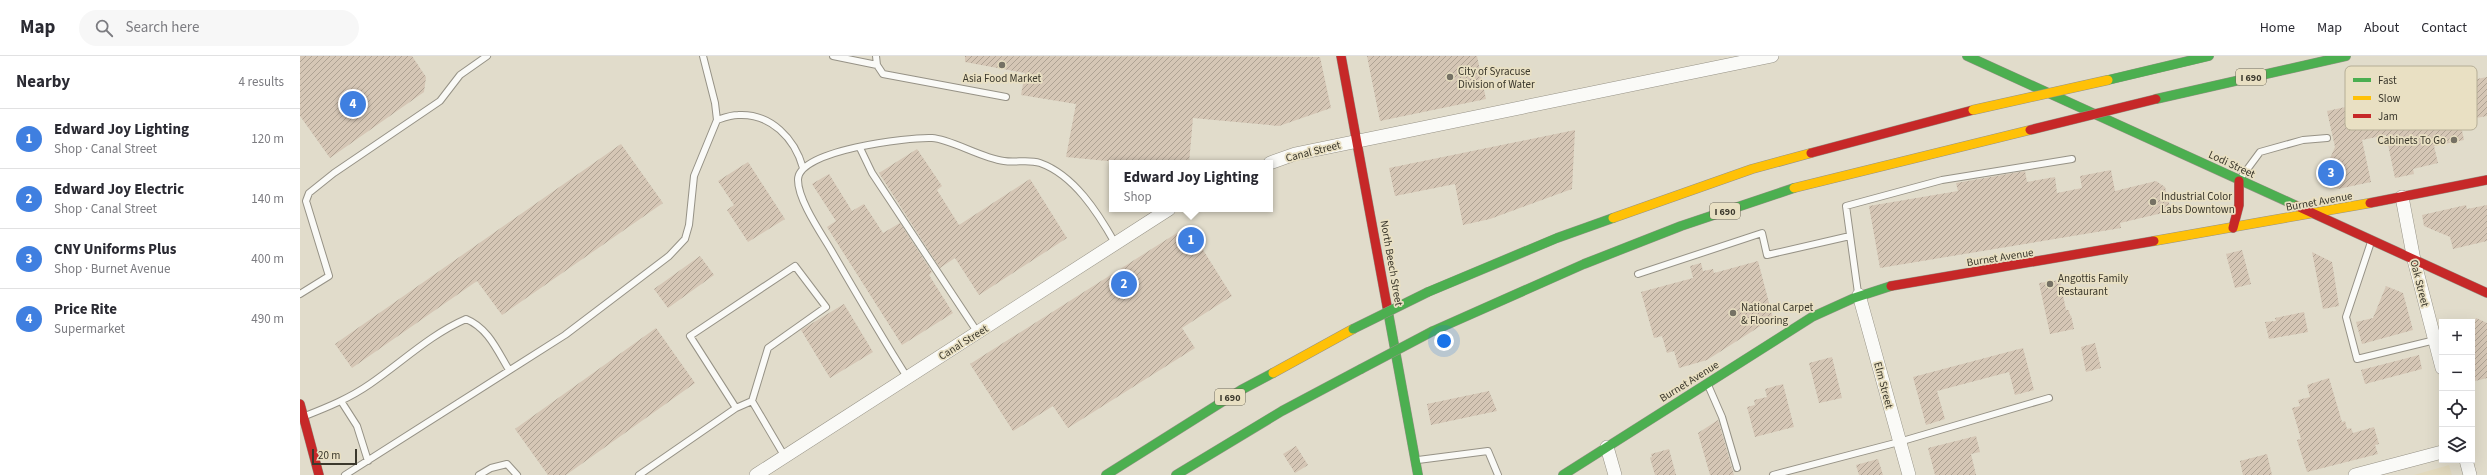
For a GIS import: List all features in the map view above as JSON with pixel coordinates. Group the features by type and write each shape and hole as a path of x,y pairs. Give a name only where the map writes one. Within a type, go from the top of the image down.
{"main road":[{"name":"North Beech Street","path":"1341,56 1418,475"},
{"name":"Lodi Street","path":"1967,56 2487,293"},
{"name":"I 690","path":"1107,474 1241,390 1353,329 1428,292 1557,238 1752,169 1973,110 2209,56"},
{"name":"I 690","path":"1176,475 1282,411 1433,331 1584,264 1695,221 1798,187 2156,99 2346,56"},
{"name":"Burnet Avenue","path":"1563,475 1812,317 1837,303 1880,288 2313,214 2487,180"},
{"path":"2233,228 2239,204 2239,181"},
{"path":"300,404 319,475"}],"street":[{"name":"Canal Street","path":"1273,162 1294,154 1357,140 1772,56"},
{"name":"Oak Street","path":"2402,197 2414,260 2439,356"},
{"name":"Canal Street","path":"756,475 1164,212"},
{"name":"Elm Street","path":"1859,295 1909,475"},
{"path":"1607,447 1616,475"},
{"path":"2355,475 2439,453"},
{"path":"2467,463 2470,475"}],"lane":[{"path":"300,294 329,276 306,201 309,193 334,173 440,101 460,75 487,56"},
{"path":"345,475 565,335 669,256 685,239 689,225 694,176 716,120 715,103 702,56"},
{"path":"833,56 877,65"},
{"path":"876,56 877,65 883,74 1006,97"},
{"path":"716,120 739,115 762,118 783,131 799,153 803,168"},
{"path":"907,377 825,239 799,190 797,178 803,168 812,161 860,148 906,139 934,138 1004,161 1027,160 1041,163 1070,182 1104,223 1115,243"},
{"path":"2239,181 2260,152 2303,140 2327,138"},
{"path":"860,148 872,173 978,333"},
{"path":"1859,295 1846,206 1942,180 2072,159"},
{"path":"1638,274 1762,233 1767,255 1850,236"},
{"path":"2372,241 2346,317 2357,359 2435,340"},
{"path":"736,408 690,336 795,266 826,307 768,348 752,401 785,457"},
{"path":"304,417 341,401 370,384 448,327 466,319 477,323 486,332 509,370"},
{"path":"1708,383 1722,417 1737,468"},
{"path":"1773,475 1899,442 2049,398"},
{"path":"341,401 357,426 368,461"},
{"path":"639,475 736,408 752,401"},
{"path":"1416,461 1488,451 1498,475"},
{"path":"479,475 491,468 508,464 517,475"}],"shaded area":[{"path":"2449,465 2452,475 2414,475"}],"building":[{"path":"300,56 412,56 426,77 424,92 330,158 300,116"},
{"path":"965,56 1320,57 1331,108 1279,126 1193,118 1189,160 1109,161 1066,157 1076,104 1021,95 1025,73 965,62"},
{"path":"1367,56 1477,56 1486,99 1380,121"},
{"path":"2487,77 2487,116 2477,118 2477,79"},
{"path":"2345,107 2345,130 2462,130 2464,140 2434,146 2438,163 2413,169 2414,174 2395,178 2386,135 2362,140 2371,182 2338,189 2320,181 2335,147 2327,111"},
{"path":"1575,130 1572,189 1490,219 1463,225 1455,184 1395,196 1389,168"},
{"path":"621,144 663,203 502,315 477,281 352,368 335,344"},
{"path":"917,149 942,186 937,190 959,225 1030,179 1067,238 979,295 955,258 940,268 879,173"},
{"path":"748,162 785,219 748,242 727,210 734,205 718,181"},
{"path":"2111,170 2115,191 2156,181 2165,187 2171,211 2120,223 2121,228 1880,268 1869,206 1958,191 1956,183 2025,171 2027,182 2055,177 2057,193 2082,188 2080,176"},
{"path":"829,174 852,211 864,204 883,233 900,223 932,272 929,275 953,313 902,345 827,227 836,221 812,184"},
{"path":"2466,205 2467,209 2487,205 2487,241 2453,249 2450,237 2424,226 2422,215"},
{"path":"1188,226 1232,296 1182,328 1195,348 1068,428 1053,406 1013,431 970,364"},
{"path":"2242,250 2251,284 2235,288 2226,254"},
{"path":"2312,252 2332,262 2339,306 2323,309"},
{"path":"700,256 714,275 668,308 654,289"},
{"name":"National Carpet & Flooring","path":"1758,261 1773,318 1707,360 1679,368 1674,351 1667,353 1662,336 1654,338 1641,292 1693,278 1690,266 1701,263 1703,271 1713,269 1714,273"},
{"path":"2060,280 2066,310 2069,310 2074,329 2050,334 2039,283"},
{"path":"2386,286 2403,293 2413,330 2362,344 2356,322 2373,318"},
{"path":"844,304 873,352 830,378 801,330"},
{"path":"2304,312 2308,332 2269,339 2265,322 2276,321 2275,318"},
{"path":"2476,318 2487,323 2487,378 2475,381 2475,355"},
{"path":"656,328 695,383 566,475 548,475 515,429"},
{"path":"2095,343 2101,368 2086,372 2081,347"},
{"path":"2023,348 2034,390 2015,395 2009,372 1937,391 1945,419 1926,425 1913,377"},
{"path":"2419,355 2422,369 2365,384 2361,370"},
{"path":"1832,357 1842,398 1819,403 1809,363"},
{"path":"2329,378 2342,422 2345,421 2347,429 2351,428 2353,433 2374,427 2379,444 2375,445 2378,454 2307,472 2297,440 2301,439 2292,408 2300,406 2298,400 2310,397 2307,385"},
{"path":"1783,384 1794,427 1755,437 1747,407 1755,405 1754,400 1767,397 1765,389"},
{"path":"1489,391 1497,411 1431,425 1427,404"},
{"path":"1718,420 1734,475 1710,475 1698,433"},
{"path":"1976,436 1980,452 1971,454 1976,475 1935,475 1928,448"},
{"path":"1296,446 1308,465 1295,473 1283,454"},
{"path":"1669,449 1676,475 1655,475 1650,458 1652,457 1651,454"},
{"path":"2267,454 2272,475 2243,475 2240,461"},
{"path":"1878,459 1883,475 1859,475 1856,465"}],"traffic: fast":[{"path":"1967,56 2297,206"},
{"path":"2108,80 2209,56"},
{"path":"2156,99 2346,56"},
{"path":"1433,331 1584,264 1681,226 1794,188"},
{"path":"1428,292 1557,238 1613,218"},
{"path":"1563,475 1812,317 1854,298 1891,286"},
{"path":"1353,329 1428,292"},
{"path":"1387,306 1418,475"},
{"path":"1361,369 1433,331"},
{"path":"1176,475 1282,411 1361,369"},
{"path":"1106,475 1241,390 1273,373"}],"traffic: slow":[{"path":"1973,110 2108,80"},
{"path":"1794,188 2030,130"},
{"path":"1613,218 1752,169 1811,153"},
{"path":"2154,241 2370,203"},
{"path":"1273,373 1353,329"}],"traffic: jam":[{"path":"1341,56 1387,306"},
{"path":"2030,130 2156,99"},
{"path":"1811,153 1973,110"},
{"path":"2370,203 2487,180"},
{"path":"2233,228 2239,205 2239,181"},
{"path":"2297,206 2487,293"},
{"path":"1891,286 2154,241"},
{"path":"300,404 319,475"}],"place":[{"name":"Asia Food Market","path":"1002,65"},
{"name":"City of Syracuse Division of Water","path":"1450,77"},
{"name":"Price Rite","path":"353,104"},
{"name":"Cabinets To Go","path":"2454,140"},
{"name":"CNY Uniforms Plus","path":"2331,173"},
{"name":"Industrial Color Labs Downtown","path":"2153,202"},
{"name":"Edward Joy Lighting","path":"1191,240"},
{"name":"Edward Joy Electric","path":"1124,284"},
{"name":"Angottis Family Restaurant","path":"2050,284"},
{"name":"National Carpet & Flooring","path":"1733,313"}]}
